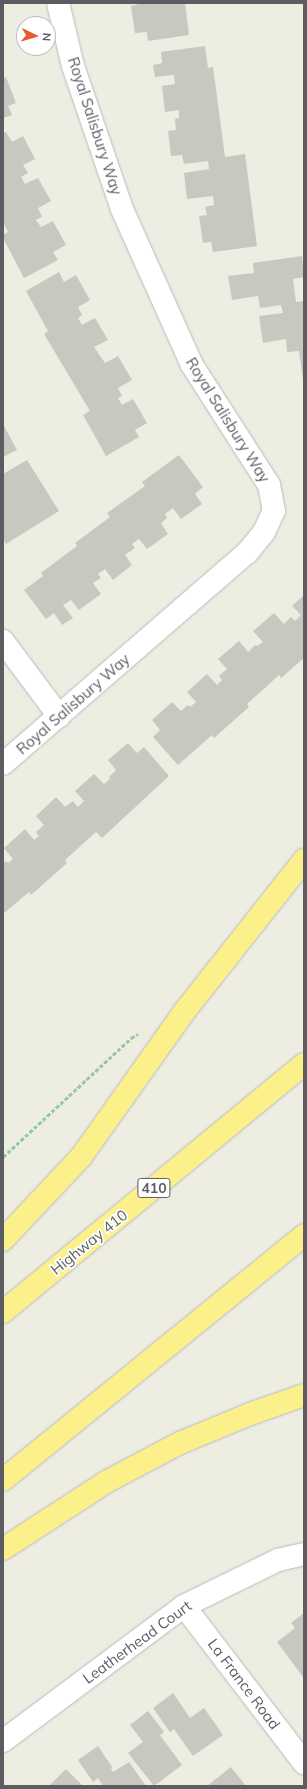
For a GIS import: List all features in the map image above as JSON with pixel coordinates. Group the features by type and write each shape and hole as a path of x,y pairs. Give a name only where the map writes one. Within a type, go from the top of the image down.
{"highway":[{"path":"3,1240 81,1157 184,1012 304,860"},
{"name":"Highway 410","path":"3,1312 304,1064"},
{"path":"3,1480 304,1235"},
{"path":"3,1549 106,1482 180,1443 250,1414 304,1395"}],"street":[{"name":"Royal Salisbury Way","path":"3,764 247,553 264,532 274,511 269,484 192,365 122,208 73,66 58,3"},
{"path":"3,641 59,716"},
{"name":"Leatherhead Court","path":"3,1741 184,1606 278,1560 304,1554"},
{"name":"La France Road","path":"184,1606 304,1762"}],"path":[{"path":"3,1158 131,1038 144,1032"}],"building":[{"path":"143,3 185,3 189,35 148,41 147,32 135,33 131,6"},
{"path":"205,46 208,68 213,67 225,157 245,154 257,246 213,252 211,242 203,243 199,216 207,215 205,207 214,205 213,196 187,199 184,173 209,169 208,161 184,164 182,155 171,156 168,131 176,130 175,119 179,118 179,110 165,112 162,86 175,84 174,75 155,77 153,65 162,63 161,52"},
{"path":"6,77 16,103 8,106 12,115 3,118 3,78"},
{"path":"6,132 12,142 23,136 35,159 23,165 28,173 21,177 25,184 38,178 51,201 38,208 42,217 36,220 41,227 53,221 66,245 53,252 58,260 24,278 3,238 3,235 8,232 3,222 3,133"},
{"path":"302,256 304,277 293,279 296,302 304,301 303,380 299,351 287,352 286,339 263,343 259,316 283,313 281,305 260,308 258,296 232,300 228,276 254,273 253,263"},
{"path":"59,272 64,282 76,275 90,300 78,307 82,315 78,318 82,325 95,318 108,340 94,347 105,363 118,356 132,380 118,388 122,396 118,398 122,405 133,399 147,423 135,430 139,437 106,456 83,415 90,411 44,334 48,331 26,291"},
{"path":"3,424 17,450 3,457"},
{"path":"179,455 203,487 195,494 202,504 181,519 173,508 165,514 167,518 161,523 168,534 147,549 139,539 132,544 135,548 125,555 132,565 113,580 105,569 98,574 101,578 93,583 101,594 79,610 71,600 63,605 73,618 62,625 54,613 46,619 24,590 43,576 41,573 77,546 75,543 110,517 107,513 145,486 142,482"},
{"path":"27,460 59,511 6,544 3,538 3,474"},
{"path":"304,595 304,658 281,678 279,675 247,704 249,707 214,738 212,735 178,765 153,737 160,730 152,720 172,702 181,711 188,705 190,707 196,702 187,692 207,674 217,685 222,680 219,676 227,669 218,659 239,641 248,652 255,645 257,646 263,642 253,631 274,613 284,624 291,617 295,621 301,615 292,606"},
{"path":"128,743 137,753 144,747 169,776 102,838 96,832 65,860 67,863 31,895 29,892 3,914 3,864 6,861 8,863 13,859 4,848 25,829 34,840 39,836 36,832 44,825 36,816 56,797 65,807 73,801 78,807 84,801 75,791 94,774 104,784 110,779 109,777 116,770 108,760"},
{"path":"304,1613 303,1677 277,1642 295,1628 291,1623"},
{"path":"173,1693 190,1718 204,1708 223,1735 193,1756 174,1729 170,1732 153,1708"},
{"path":"148,1711 164,1732 160,1735 182,1765 154,1786 128,1753 143,1742 130,1725"},
{"path":"98,1746 112,1767 113,1772 129,1762 146,1786 103,1786 98,1778 93,1782 78,1760"},
{"path":"231,1767 246,1786 207,1786"},
{"path":"66,1769 83,1786 49,1786"}]}
